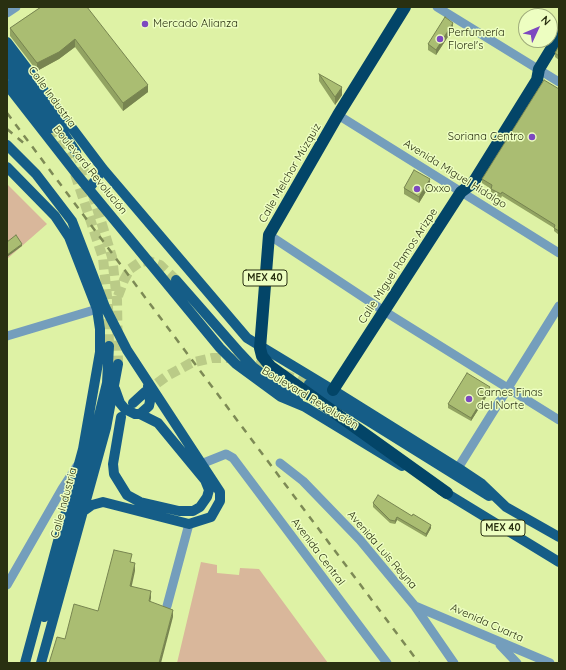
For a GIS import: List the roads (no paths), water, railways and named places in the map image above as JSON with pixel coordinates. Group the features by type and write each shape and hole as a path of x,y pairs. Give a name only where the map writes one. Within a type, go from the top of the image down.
{"highway":[{"name":"Calle Melchor Múzquiz","path":"260,348 268,235 338,115 405,7"},
{"name":"Calle Miguel Ramos Arizpe","path":"333,390 461,192 473,184 537,80 539,69 559,36"},
{"name":"MEX 40","path":"260,348 264,360 271,367 447,493"}],"main road":[{"path":"7,42 33,79 103,169 237,328 260,348"},
{"name":"Calle Industria","path":"7,56 76,152"},
{"name":"Calle Industria","path":"7,70 51,128"},
{"name":"Boulevard Revolución","path":"7,85 89,189 220,348 236,364 281,397 305,407 559,562"},
{"path":"7,145 36,174 72,221 101,308 100,352 83,449 77,466 25,663"},
{"path":"7,167 55,216 69,237 101,308 110,317 146,387 198,465 209,490 204,502 193,511 166,509 140,502 127,495 114,474 113,464 122,415 90,448"},
{"path":"89,189 103,169"},
{"path":"176,280 253,367 283,388 305,407"},
{"name":"Calle Industria","path":"31,663 77,507 90,448 107,383 109,346"},
{"name":"MEX 40","path":"260,348 333,390 458,468 482,484 506,507 559,537"},
{"name":"Calle Industria","path":"41,663 99,457 115,388 118,364"},
{"path":"309,384 506,507"},
{"path":"133,403 146,387"},
{"path":"140,414 149,406 150,401 146,387"},
{"path":"85,510 92,505 103,502 189,524 211,517 220,501 220,492 198,465 158,424 140,414 135,414 125,409 120,403 115,388"}],"street":[{"path":"7,13 16,7"},
{"path":"437,7 559,82"},
{"name":"Avenida Miguel Hidalgo","path":"338,115 559,253"},
{"path":"268,235 384,311 559,420"},
{"path":"458,468 559,306"},
{"path":"7,336 101,308"},
{"name":"Avenida Central","path":"198,465 226,454 230,456 387,663"},
{"name":"Avenida Luis Reyna","path":"280,463 303,481 360,540 414,605 454,663"},
{"path":"7,585 62,489 77,466"},
{"path":"167,606 189,524"},
{"name":"Avenida Cuarta","path":"414,605 497,642 550,663"},
{"path":"497,642 517,663"}],"tunnel":[{"path":"51,128 69,160"},
{"path":"76,152 89,182 112,257 117,300 118,364"},
{"path":"75,174 103,258 108,306 109,346"},
{"path":"118,296 130,269 140,262 149,261 160,265 176,280"},
{"path":"145,392 167,376 191,363 212,358 229,358 251,362 309,384"}],"railway":[{"path":"7,113 419,663"},
{"path":"7,129 26,145"}],"place":[{"name":"Mercado Alianza","path":"145,24"},
{"name":"Perfumería Florel's","path":"440,39"},
{"name":"Soriana Centro","path":"532,137"},
{"name":"Oxxo","path":"417,189"},
{"name":"Carnes Finas del Norte","path":"469,399"}]}
